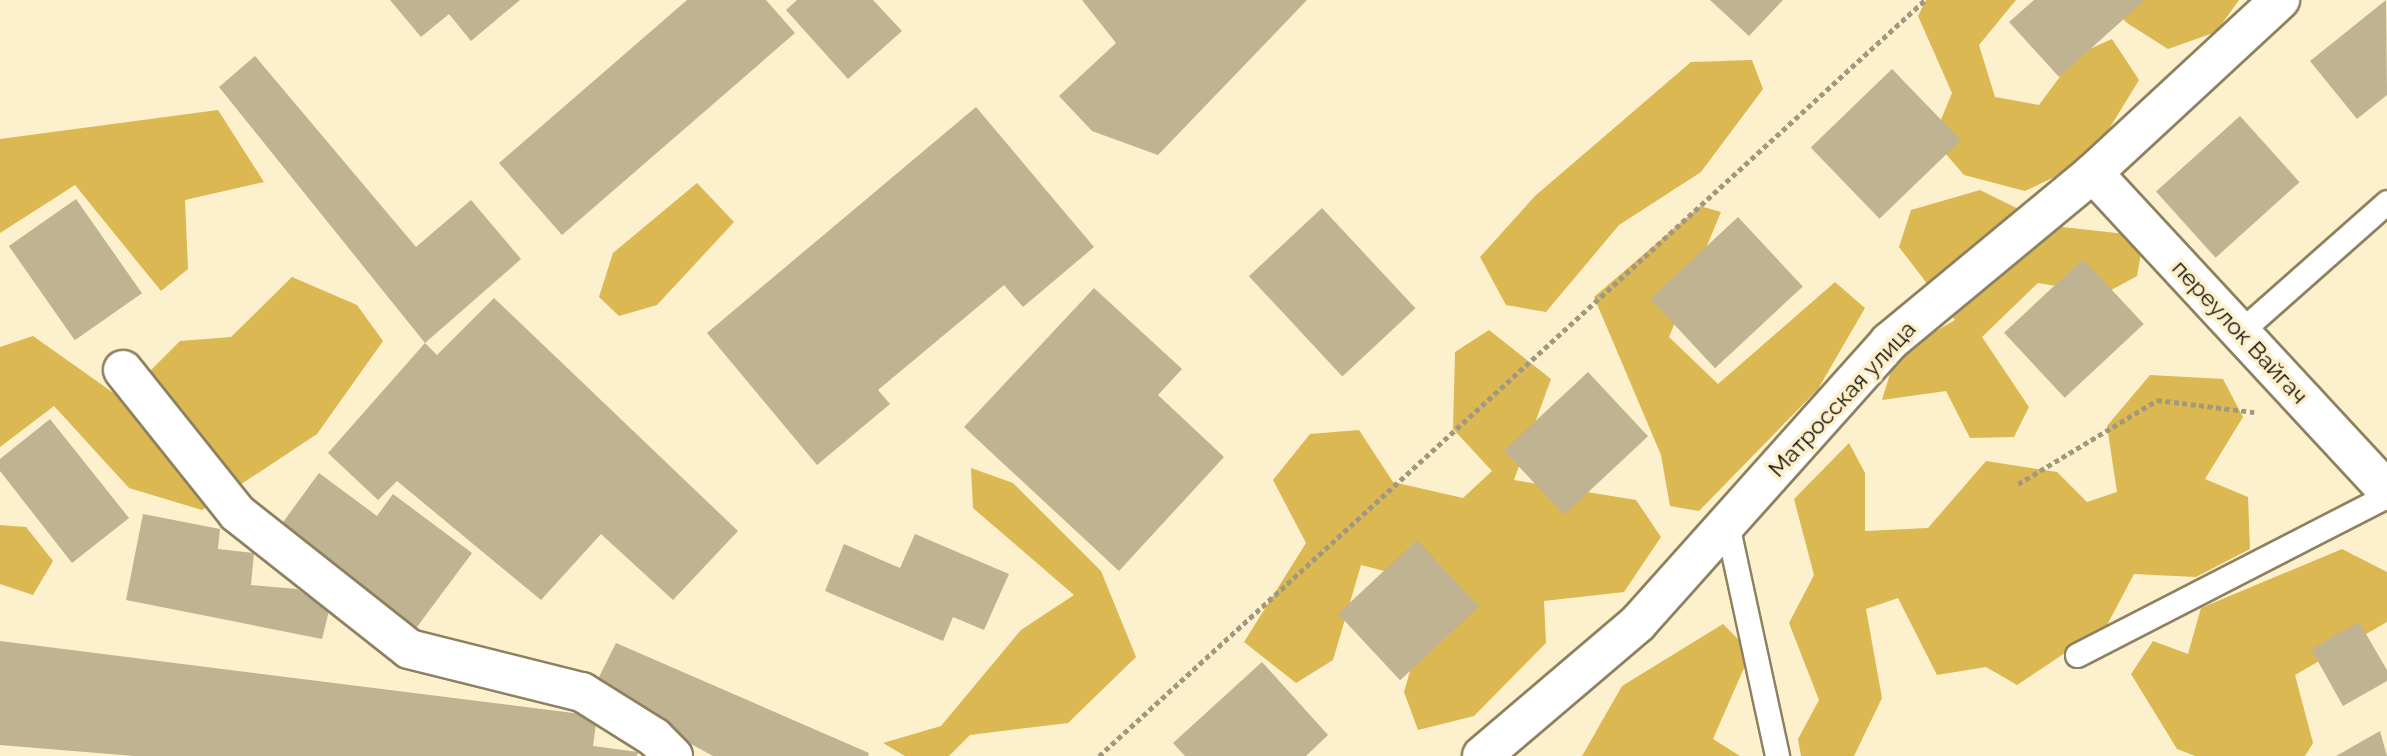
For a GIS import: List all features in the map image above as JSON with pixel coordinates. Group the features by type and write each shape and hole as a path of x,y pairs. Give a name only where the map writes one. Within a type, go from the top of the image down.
{"street":[{"name":"Матросская улица","path":"1482,756 1638,623 1889,342 2093,173 2280,0"},
{"name":"переулок Вайгач","path":"2093,173 2387,494"},
{"path":"124,370 237,513 408,649 582,692 654,737 673,756"}],"lane":[{"path":"2240,332 2387,202"},
{"path":"2077,655 2387,494"},
{"path":"1727,524 1777,756"}],"path":[{"path":"1099,756 1925,0"},
{"path":"2018,484 2157,400 2321,420"}],"shaded area":[{"path":"1926,0 2016,0 1979,45 1995,97 2039,105 2076,55 2112,39 2139,80 2090,160 2025,191 1964,175 1933,139 1952,93 1918,16"},
{"path":"2105,0 2239,0 2216,32 2168,49 2127,23"},
{"path":"1752,60 1763,89 1701,172 1619,225 1546,312 1506,305 1480,257 1535,196 1691,62"},
{"path":"218,110 264,182 185,200 188,269 161,291 75,185 0,233 0,139"},
{"path":"697,183 734,222 657,305 619,316 599,297 613,253"},
{"path":"1980,190 2053,226 2144,236 2137,276 2104,294 2038,283 1982,337 2029,407 2014,437 1970,438 1946,391 1882,400 1896,354 1955,320 1899,247 1911,210"},
{"path":"1700,206 1721,212 1669,337 1718,384 1835,282 1865,308 1818,389 1699,511 1670,506 1661,455 1594,297"},
{"path":"292,277 357,305 383,341 317,434 202,510 129,488 54,406 0,447 0,347 33,336 122,399 180,341 231,337"},
{"path":"1489,330 1551,379 1514,480 1636,500 1661,537 1624,592 1544,601 1546,643 1474,716 1418,730 1404,692 1435,584 1361,565 1333,660 1296,683 1244,642 1306,543 1273,480 1310,434 1359,430 1393,482 1463,498 1492,471 1453,429 1455,352"},
{"path":"2150,375 2223,379 2243,417 2205,479 2248,497 2250,549 2196,577 2134,574 2107,625 2017,685 1986,667 1937,675 1898,598 1866,609 1882,698 1854,756 1801,756 1798,739 1819,700 1789,623 1814,575 1794,499 1849,443 1865,473 1865,531 1928,528 1986,461 2057,472 2087,502 2117,492 2107,426"},
{"path":"971,468 1013,483 1101,571 1136,657 1068,723 970,735 949,756 905,756 883,743 941,726 1021,630 1074,595 973,508"},
{"path":"0,525 26,527 53,561 33,595 0,584"},
{"path":"2342,549 2387,572 2387,622 2295,675 2313,743 2305,756 2195,756 2177,749 2131,674 2153,641 2188,654 2201,608"},
{"path":"1723,624 1751,652 1713,739 1740,756 1582,756 1622,686"}],"building":[{"path":"390,0 520,0 471,41 449,14 421,37"},
{"path":"687,0 766,0 795,33 562,235 499,163"},
{"path":"797,0 873,0 902,31 848,79 786,10"},
{"path":"1082,0 1307,0 1158,155 1092,131 1059,96 1116,43"},
{"path":"1710,0 1783,0 1749,36"},
{"path":"2034,0 2145,0 2059,77 2009,22"},
{"path":"2386,0 2387,95 2357,119 2310,61"},
{"path":"255,56 416,247 471,200 521,259 425,343 219,87"},
{"path":"1892,69 1961,140 1879,219 1811,147"},
{"path":"976,107 1094,247 1023,307 1004,285 878,390 890,404 817,465 707,333"},
{"path":"2240,116 2300,182 2216,258 2156,192"},
{"path":"76,199 142,293 75,340 9,246"},
{"path":"1322,208 1415,308 1342,376 1249,276"},
{"path":"1738,217 1803,286 1715,368 1650,299"},
{"path":"2083,259 2144,324 2065,398 2004,333"},
{"path":"1094,288 1182,369 1158,395 1224,457 1119,571 964,427"},
{"path":"494,298 738,531 673,600 601,534 541,600 397,481 378,500 328,453 425,343 437,355"},
{"path":"1588,372 1648,436 1564,515 1504,450"},
{"path":"50,419 129,518 72,563 0,471 0,459"},
{"path":"319,473 377,516 393,494 472,553 414,631 278,529"},
{"path":"143,514 220,529 218,549 254,553 251,585 297,589 329,611 322,639 126,600"},
{"path":"915,534 1009,574 984,630 953,617 943,641 825,591 844,544 900,568"},
{"path":"1417,540 1479,607 1400,680 1338,614"},
{"path":"2359,622 2387,670 2387,681 2343,706 2311,649"},
{"path":"0,641 597,716 593,746 638,752 637,756 134,756 0,745"},
{"path":"616,643 869,753 868,756 713,756 656,725 597,681"},
{"path":"1262,662 1328,735 1306,756 1185,756 1173,743"},
{"path":"2380,731 2387,756 2336,756"}]}
